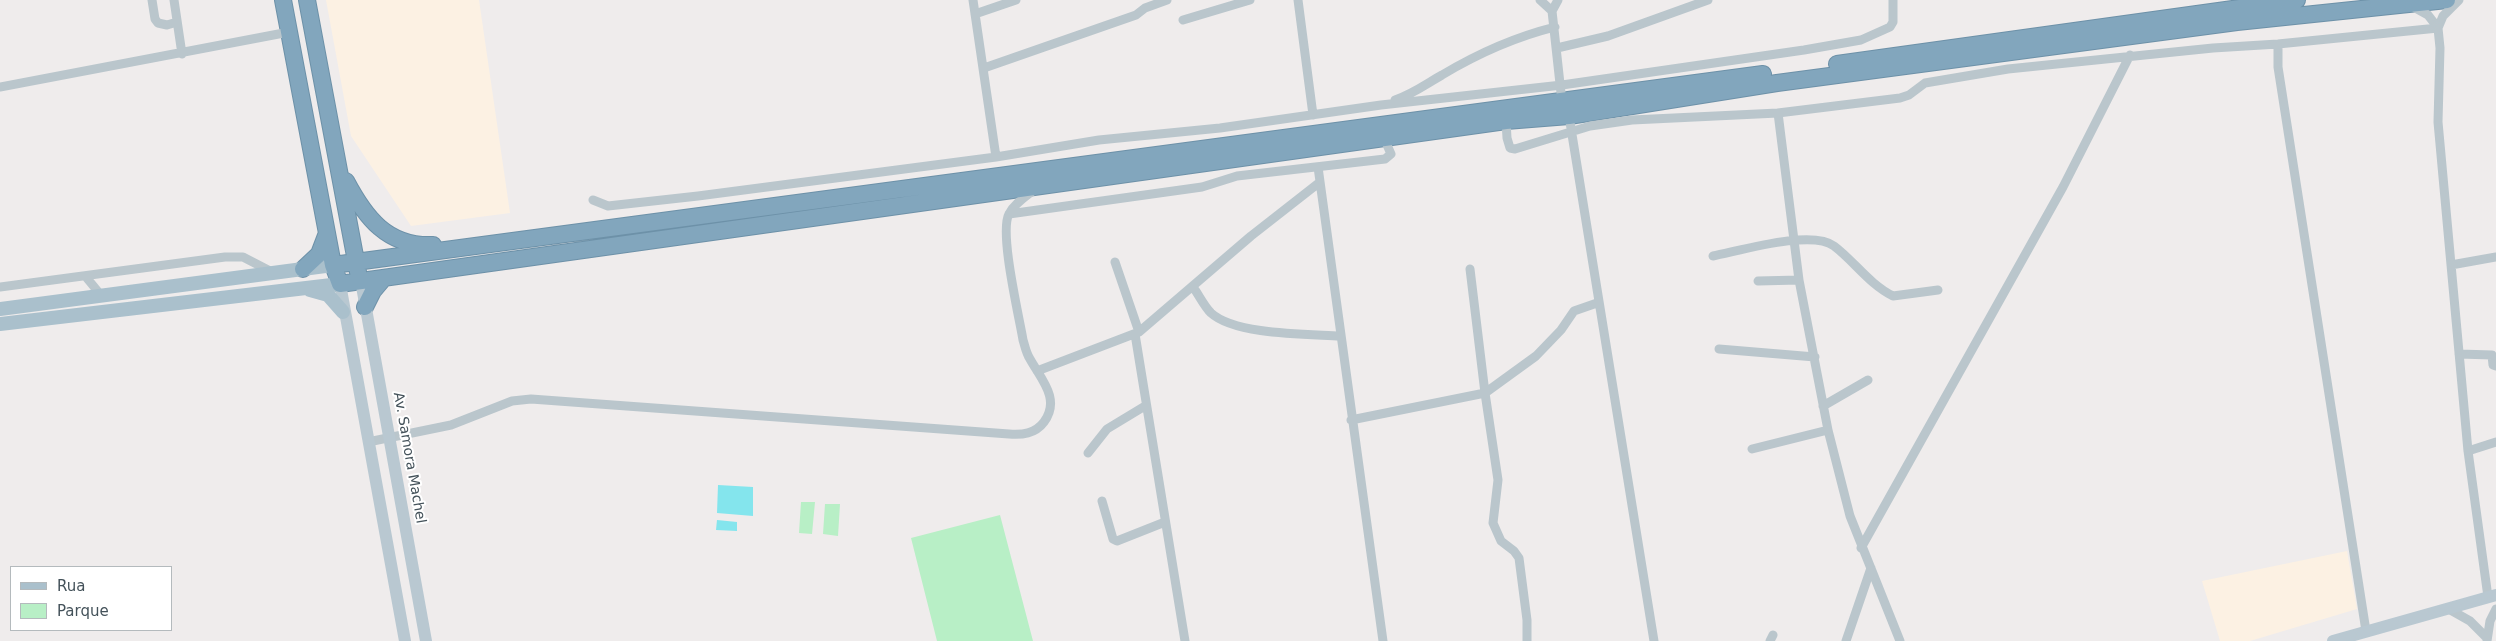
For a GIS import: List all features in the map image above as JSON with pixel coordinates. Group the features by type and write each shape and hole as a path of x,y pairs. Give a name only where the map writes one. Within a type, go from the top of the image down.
{"highway":[{"path":"283,0 333,265 340,284 1506,121 1567,116 1977,44 2297,0"},
{"path":"307,0 355,262 361,281"},
{"path":"333,265 486,244 1567,116 1703,94 2227,24 2447,0"},
{"path":"338,166 362,211 369,220 394,236 406,241 429,246 486,244"},
{"path":"303,269 319,254 327,233"},
{"path":"365,307 373,291 384,278"}],"main road":[{"path":"0,309 100,294 333,265"},
{"name":"Av. Samora Machel","path":"361,281 426,641"},
{"path":"0,324 340,284 343,312 405,641"},
{"path":"300,288 328,295 343,312"},
{"path":"2332,641 2492,596"}],"street":[{"path":"152,0 155,19 158,23 167,25 177,22"},
{"path":"174,0 182,54"},
{"path":"973,0 996,157"},
{"path":"975,14 1016,0"},
{"path":"984,68 1136,16 1145,8 1167,0"},
{"path":"1183,20 1250,0"},
{"path":"1298,0 1314,115"},
{"path":"1540,0 1552,11 1555,27 1562,85 1597,303 1654,641"},
{"path":"1552,11 1558,0"},
{"path":"1557,48 1608,36 1708,0"},
{"path":"593,200 608,206 996,157 1099,140 1562,85 1861,40 1892,25 1893,0"},
{"path":"2459,0 2443,16 2438,28 2440,48 2438,122 2468,451 2492,596"},
{"path":"2410,5 2428,15 2438,28"},
{"path":"1381,105 1414,93 1442,74 1509,41 1555,27"},
{"path":"1567,116 1590,126 1632,120 1778,113 1900,98 1909,95 1925,83 1941,79 2130,56 2438,28"},
{"path":"0,87 182,54 289,32"},
{"path":"2278,44 2278,67 2366,631"},
{"path":"1862,548 2063,187 2130,56"},
{"path":"1778,113 1799,280 1828,430 1850,516 1900,641"},
{"path":"1506,121 1508,143 1510,148 1515,149 1567,116"},
{"path":"1009,214 1194,189 1237,176 1386,159 1391,154 1384,138"},
{"path":"1318,167 1351,420 1383,641"},
{"path":"1037,371 1137,333 1251,236 1320,182"},
{"path":"368,442 451,426 512,401 531,400 1022,435 1042,425 1050,415 1051,404 1048,389 1028,357 1023,340 1005,232 1009,214 1016,205 1042,185"},
{"path":"1713,256 1793,239 1820,240 1833,245 1865,275 1892,296 1938,290"},
{"path":"2451,266 2496,256"},
{"path":"0,287 225,257 243,258 273,273"},
{"path":"1115,262 1137,333 1145,406 1185,641"},
{"path":"1470,269 1498,480 1493,523 1501,541 1514,551 1519,558 1527,620 1527,641"},
{"path":"86,276 100,294"},
{"path":"1758,281 1799,280"},
{"path":"1193,287 1209,312 1230,324 1278,333 1340,336"},
{"path":"1351,420 1485,393 1536,356 1561,330 1574,311 1597,303"},
{"path":"1719,349 1815,357"},
{"path":"2459,354 2492,355 2494,366 2496,366"},
{"path":"1823,406 1868,380"},
{"path":"1088,453 1107,429 1145,406"},
{"path":"1752,449 1828,430"},
{"path":"2468,451 2496,442"},
{"path":"1102,501 1113,538 1117,541 1166,522"},
{"path":"1846,641 1871,568"},
{"path":"2447,608 2470,621 2486,639"},
{"path":"2486,639 2490,621 2496,609"}],"shaded area":[{"path":"326,0 479,0 510,213 411,226 351,136"},
{"path":"2347,551 2357,609 2250,641 2220,641 2202,581"}],"green space":[{"path":"801,502 815,502 812,534 799,533"},
{"path":"825,504 840,504 838,536 823,534"},
{"path":"1000,515 1033,641 937,641 911,538"}],"water":[{"path":"718,485 753,487 753,516 717,513"},
{"path":"717,520 737,522 737,531 716,530"}]}
